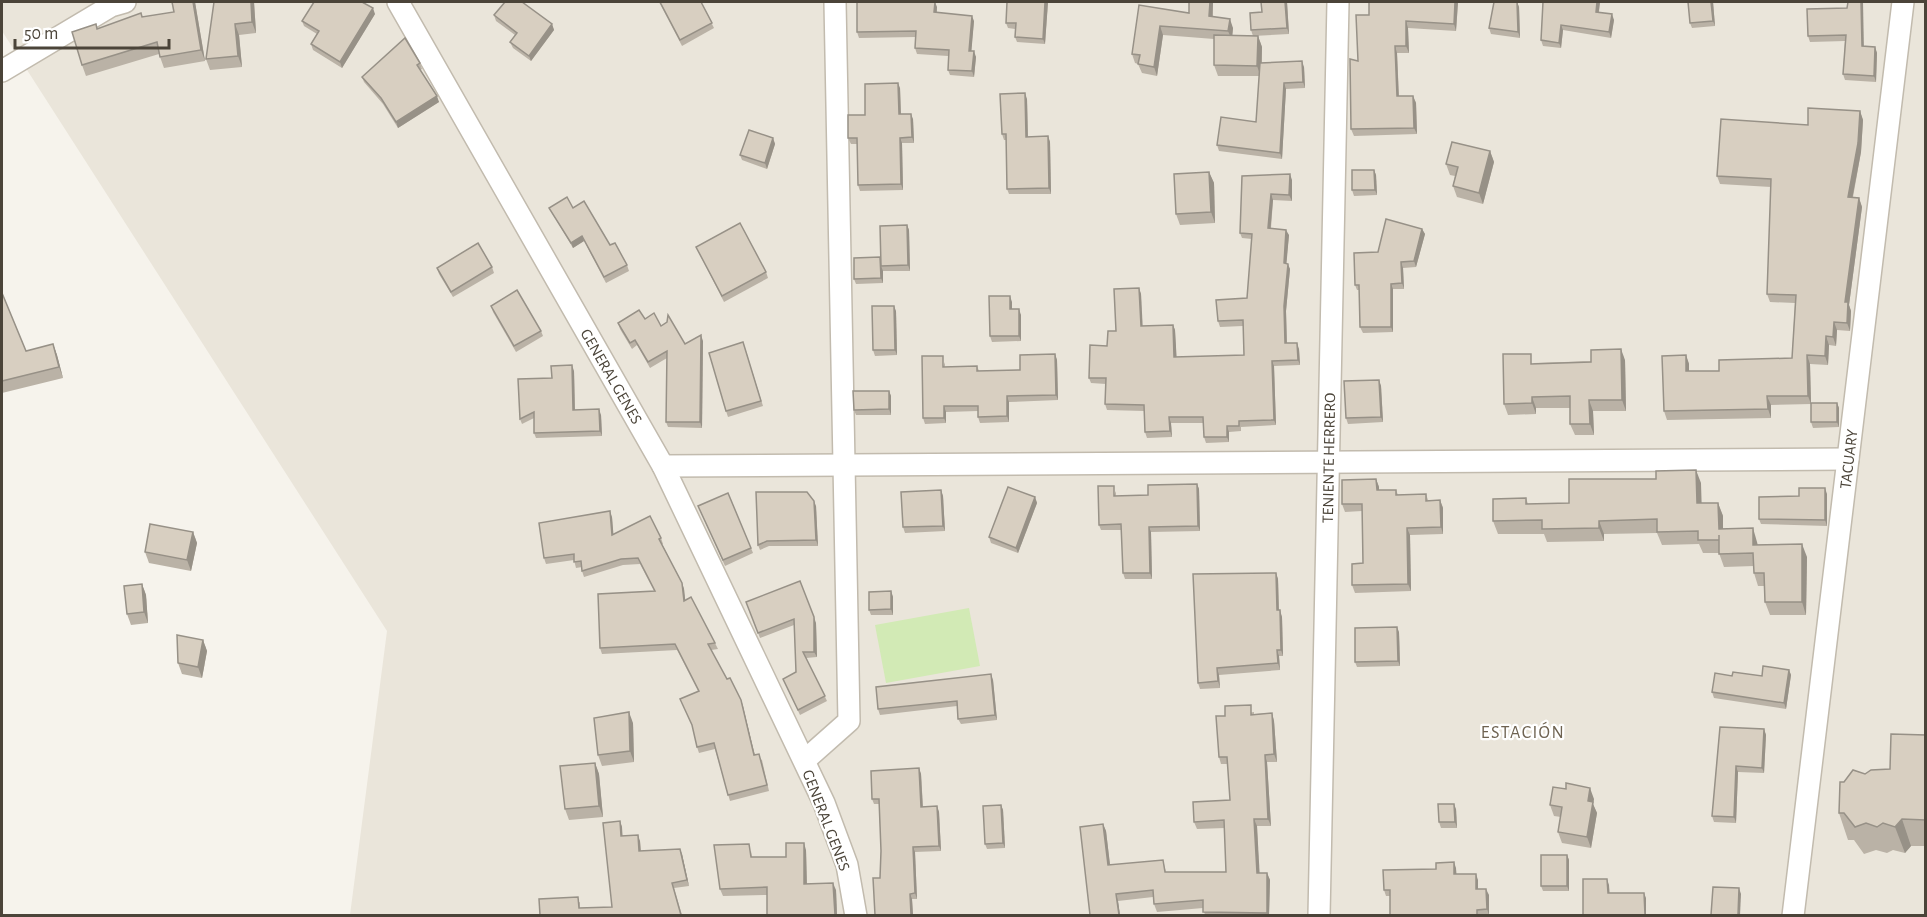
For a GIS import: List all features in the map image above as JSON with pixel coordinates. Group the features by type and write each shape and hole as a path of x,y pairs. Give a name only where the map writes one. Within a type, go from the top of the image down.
{"street":[{"name":"GENERAL GENES","path":"398,2 663,466 805,760 847,865 856,915"},
{"name":"GENERAL GENES","path":"805,760 849,721 835,2"},
{"name":"TENIENTE HERRERO","path":"1319,915 1338,2"},
{"name":"TACUARY","path":"1793,915 1903,2"},
{"path":"2,71 118,4"},
{"path":"663,466 1848,459"}],"shaded area":[{"path":"2,2 1925,2 1925,915 350,915 387,631 2,31"}],"green space":[{"path":"969,608 980,666 886,683 875,625"}],"building":[{"path":"172,2 193,2 201,50 160,57 157,42 82,65 72,32 96,24 97,29 141,13 142,17 174,12"},
{"path":"214,2 251,2 252,22 235,24 238,56 206,59"},
{"path":"314,2 362,2 373,8 340,62 311,44 319,31 302,21"},
{"path":"505,2 522,2 552,24 529,56 510,42 517,33 494,15"},
{"path":"660,2 701,2 712,23 680,40"},
{"path":"857,2 935,2 934,12 972,16 969,51 974,51 972,71 948,70 949,50 915,48 916,31 857,32"},
{"path":"1007,2 1045,2 1043,39 1015,37 1016,23 1006,23"},
{"path":"1189,2 1210,2 1209,16 1230,19 1228,31 1160,26 1154,67 1138,64 1140,55 1132,54 1139,5 1189,13"},
{"path":"1261,2 1285,2 1287,28 1251,30 1250,13 1262,12"},
{"path":"1369,2 1455,2 1454,24 1406,21 1406,46 1395,46 1397,96 1413,96 1414,128 1351,129 1350,59 1358,61 1356,15 1369,15"},
{"path":"1494,2 1517,2 1518,32 1489,28"},
{"path":"1543,2 1597,2 1596,12 1612,14 1609,32 1561,25 1559,43 1541,40"},
{"path":"1688,2 1711,2 1713,21 1690,23"},
{"path":"1848,2 1861,2 1862,46 1875,47 1874,76 1843,74 1846,35 1808,36 1807,9 1847,8"},
{"path":"1214,35 1258,36 1257,66 1214,65"},
{"path":"405,38 420,63 417,65 437,96 396,122 381,98 362,77"},
{"path":"1302,61 1303,82 1284,83 1280,153 1217,145 1221,117 1256,122 1260,63"},
{"path":"898,83 899,114 911,114 912,137 900,138 901,184 858,185 857,138 848,138 848,115 865,115 865,84"},
{"path":"1025,93 1026,137 1048,136 1049,188 1007,189 1006,134 1002,134 1000,94"},
{"path":"1808,108 1860,111 1858,143 1848,197 1859,198 1845,302 1848,302 1847,323 1834,322 1833,337 1826,336 1825,356 1807,355 1808,396 1767,396 1768,409 1664,411 1662,356 1686,355 1686,371 1719,371 1719,360 1792,358 1796,295 1767,294 1771,179 1717,176 1721,119 1808,125"},
{"path":"749,130 773,138 765,163 740,155"},
{"path":"1452,142 1490,151 1479,193 1453,186 1458,167 1446,164"},
{"path":"1352,170 1374,170 1375,190 1352,190"},
{"path":"1209,172 1211,212 1176,214 1174,174"},
{"path":"1290,174 1289,195 1271,194 1268,228 1286,230 1284,263 1288,264 1284,306 1285,343 1297,343 1298,360 1272,361 1274,420 1239,421 1239,426 1227,426 1227,437 1204,437 1203,417 1169,417 1170,431 1145,432 1144,405 1105,404 1106,378 1089,378 1090,345 1107,346 1108,331 1116,331 1114,289 1139,288 1141,326 1173,325 1174,357 1244,355 1243,320 1218,321 1216,300 1247,298 1252,234 1240,233 1242,176"},
{"path":"567,197 573,208 584,201 610,245 615,243 627,265 604,277 582,236 571,243 549,208"},
{"path":"1386,219 1422,229 1414,261 1401,262 1402,283 1391,284 1391,327 1360,327 1359,285 1355,285 1354,253 1378,252"},
{"path":"740,223 766,272 722,296 696,247"},
{"path":"907,225 908,265 881,266 880,226"},
{"path":"478,243 492,267 451,292 437,268"},
{"path":"880,257 881,278 854,279 854,258"},
{"path":"517,290 541,331 514,346 491,306"},
{"path":"2,293 26,351 53,344 59,367 2,381"},
{"path":"989,296 1010,296 1010,309 1019,309 1019,336 990,336"},
{"path":"872,306 894,306 895,350 873,350"},
{"path":"639,310 645,319 654,313 661,326 667,322 668,315 685,344 701,335 700,422 666,422 667,351 648,362 635,340 630,343 618,323"},
{"path":"743,342 761,401 726,411 709,353"},
{"path":"1621,349 1622,400 1589,400 1590,424 1570,424 1570,396 1532,397 1532,403 1504,404 1503,354 1531,354 1531,364 1591,362 1591,350"},
{"path":"1055,354 1056,395 1007,396 1007,416 978,417 978,406 944,406 944,418 923,418 922,356 943,356 943,367 977,366 977,371 1020,370 1020,355"},
{"path":"572,365 573,410 599,409 600,431 534,433 534,412 520,419 518,379 552,378 551,366"},
{"path":"1379,380 1381,417 1346,418 1344,381"},
{"path":"853,391 889,391 889,409 854,410"},
{"path":"1811,403 1837,403 1837,422 1811,422"},
{"path":"1696,470 1697,503 1718,503 1719,529 1753,528 1753,545 1802,544 1802,602 1765,602 1764,573 1754,573 1753,553 1719,554 1719,540 1698,540 1698,531 1657,532 1657,519 1599,521 1599,528 1542,529 1542,520 1493,521 1493,499 1526,498 1526,504 1569,503 1569,479 1656,479 1656,471"},
{"path":"1376,479 1377,490 1396,490 1396,495 1426,494 1426,501 1440,500 1441,527 1407,528 1408,584 1352,585 1352,564 1363,563 1362,504 1342,504 1342,480"},
{"path":"1197,484 1198,526 1149,527 1150,573 1123,573 1121,524 1099,525 1098,486 1114,486 1114,496 1148,495 1148,485"},
{"path":"1008,487 1035,497 1016,548 989,537"},
{"path":"1799,488 1825,488 1825,520 1759,519 1759,497 1799,496"},
{"path":"941,490 943,526 903,527 901,492"},
{"path":"756,492 807,492 814,501 816,540 767,541 758,545"},
{"path":"728,493 751,548 723,560 698,506"},
{"path":"610,511 612,535 650,516 682,583 684,601 691,597 715,643 708,644 741,700 754,755 759,754 767,785 728,795 714,743 697,747 692,725 680,699 699,691 675,644 600,648 598,594 655,591 638,558 621,559 582,571 581,561 574,562 574,554 544,558 539,523"},
{"path":"150,524 193,532 187,560 145,552"},
{"path":"1276,573 1281,650 1277,650 1278,663 1217,668 1218,681 1198,683 1193,574"},
{"path":"800,581 814,617 814,652 803,652 825,696 798,710 783,679 796,672 794,619 758,633 746,602"},
{"path":"142,584 144,612 127,614 124,586"},
{"path":"891,591 891,609 869,610 869,592"},
{"path":"1397,627 1398,661 1355,662 1355,628"},
{"path":"177,635 203,640 198,667 178,663"},
{"path":"1763,666 1789,670 1784,703 1712,692 1715,673 1732,676 1733,672 1762,676"},
{"path":"991,674 995,715 958,719 957,701 878,709 876,687"},
{"path":"1251,705 1251,715 1272,713 1274,754 1265,755 1268,819 1254,819 1257,873 1267,873 1267,913 1203,912 1203,900 1154,904 1153,890 1116,894 1119,915 1090,915 1080,827 1103,824 1108,865 1163,860 1165,872 1226,872 1224,820 1194,822 1193,802 1230,800 1227,757 1219,757 1216,716 1225,716 1225,706"},
{"path":"629,712 630,751 598,755 594,718"},
{"path":"1720,727 1764,729 1762,768 1736,766 1734,817 1712,816"},
{"path":"1891,734 1926,735 1926,820 1902,819 1895,827 1883,823 1877,827 1866,823 1855,827 1844,813 1839,813 1840,782 1844,782 1853,770 1865,774 1871,770 1890,769"},
{"path":"595,763 599,806 565,809 560,766"},
{"path":"919,768 921,807 937,806 939,846 913,847 915,893 910,894 911,915 875,915 873,878 880,878 881,851 879,799 872,799 871,771"},
{"path":"1566,783 1590,788 1588,801 1593,802 1587,837 1558,832 1562,807 1550,805 1553,787 1566,789"},
{"path":"1438,804 1454,804 1455,822 1439,822"},
{"path":"1001,805 1003,843 985,844 983,806"},
{"path":"620,821 621,836 638,835 639,851 680,849 687,880 672,883 681,915 540,915 539,899 578,897 579,908 612,907 603,823"},
{"path":"786,843 804,843 804,884 833,883 835,915 767,915 767,887 720,889 714,845 749,844 751,857 786,857"},
{"path":"1541,855 1567,855 1567,886 1541,886"},
{"path":"1454,862 1454,874 1476,874 1476,889 1486,889 1487,909 1477,910 1477,915 1390,915 1390,890 1384,890 1383,870 1436,869 1436,863"},
{"path":"1583,879 1607,879 1608,893 1644,893 1645,915 1583,915"},
{"path":"1713,887 1739,888 1738,915 1711,915"}],"district":[{"name":"ESTACIÓN","path":"1523,732"}]}
